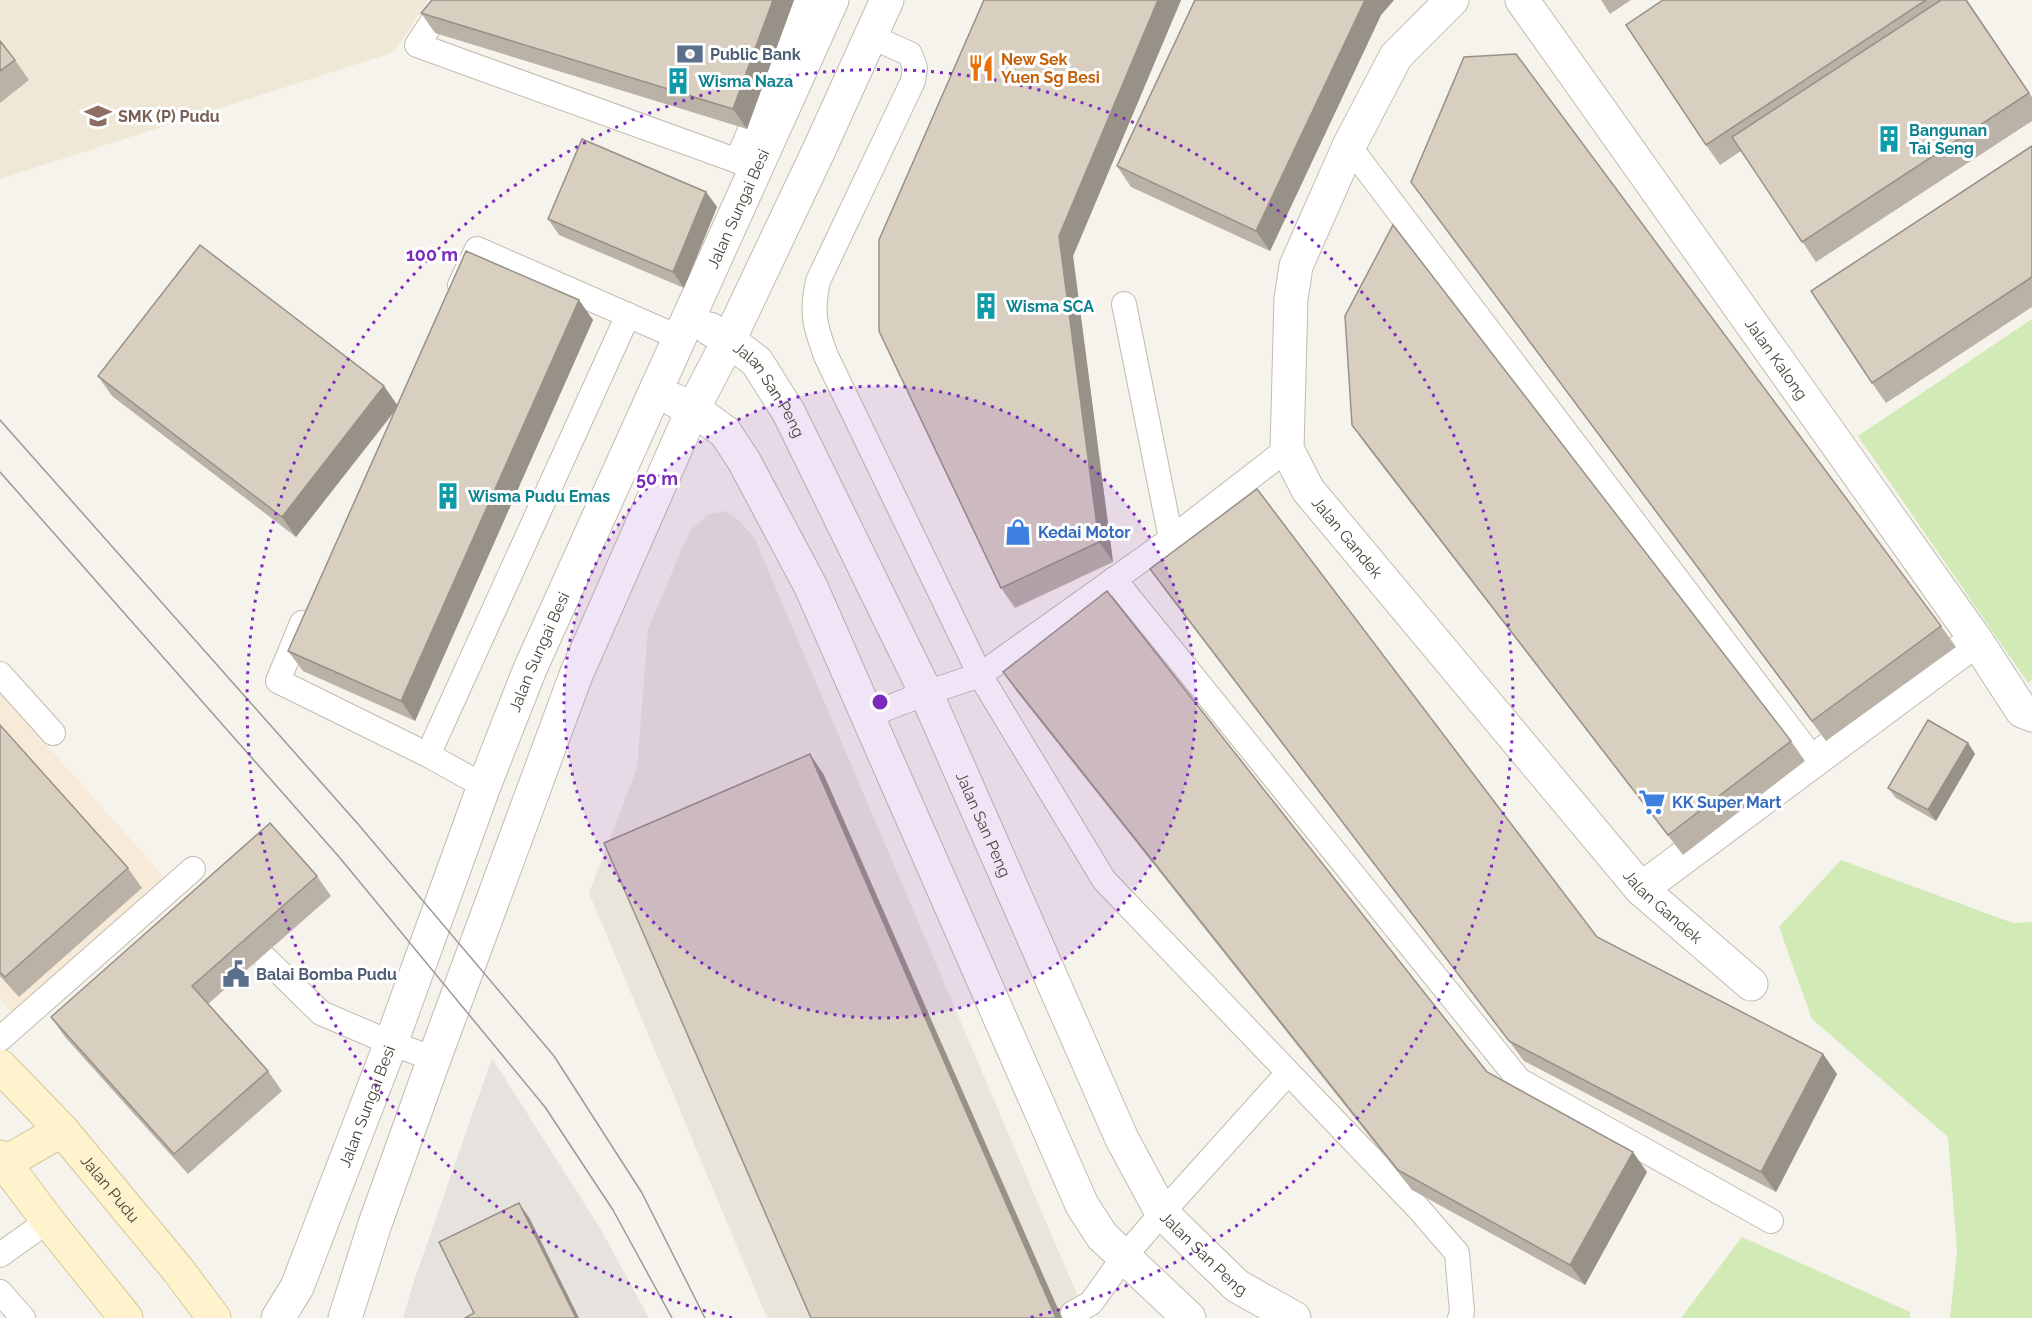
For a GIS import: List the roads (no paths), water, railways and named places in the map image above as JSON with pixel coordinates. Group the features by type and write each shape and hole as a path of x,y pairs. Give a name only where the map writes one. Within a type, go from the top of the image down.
{"main road":[{"name":"Jalan Pudu","path":"0,1066 63,1130 178,1270 214,1318"},
{"path":"63,1130 3,1160 48,1221 126,1318"}],"street":[{"path":"345,1318 375,1224 434,1059 576,675 693,409 729,340 887,0"},
{"name":"Jalan Gandek","path":"1452,0 1396,56 1349,146 1296,266 1292,299 1287,449 1308,490 1641,889 1751,984"},
{"name":"Jalan Kalong","path":"1522,0 1976,640 2022,711 2032,715"},
{"path":"821,5 870,36"},
{"name":"Jalan Sungai Besi","path":"278,1318 297,1287 391,1043 484,786 530,669 685,328 747,165 821,5"},
{"name":"Jalan San Peng","path":"685,328 729,340 757,362 789,413 926,693 1122,1139 1162,1213 1237,1286 1294,1318"},
{"path":"656,391 693,409 725,432 744,461 811,587 1082,1205 1102,1236 1189,1318"},
{"path":"1641,889 1976,640"}],"lane":[{"path":"447,0 417,45 747,165"},
{"path":"870,36 910,54 915,68 913,81 824,264 818,281 813,303 815,326 826,356 980,675 1104,880 1418,1208 1457,1253 1462,1312 1460,1318"},
{"path":"1349,146 1814,760"},
{"path":"452,303 477,249 628,315 685,328"},
{"path":"1124,304 1171,539"},
{"path":"429,755 628,315"},
{"path":"867,717 926,693 980,675 1171,539 1287,449"},
{"path":"1114,579 1519,1080 1771,1221"},
{"path":"310,605 278,681 429,755 484,786"},
{"path":"0,674 53,733"},
{"path":"0,1039 193,869"},
{"path":"266,959 321,1012 434,1059"},
{"path":"1073,1313 1091,1303 1124,1258 1162,1213 1288,1073"},
{"path":"0,1255 48,1221"},
{"path":"0,1292 23,1318"}],"tram line":[{"path":"0,420 358,824 554,1056 642,1193 705,1318"},
{"path":"0,472 340,858 545,1107 613,1210 672,1318"}],"place":[{"name":"Public Bank","path":"690,54"},
{"name":"New Sek Yuen Sg Besi","path":"981,68"},
{"name":"Wisma Naza","path":"678,81"},
{"name":"SMK (P) Pudu","path":"98,116"},
{"name":"Bangunan Tai Seng","path":"1889,139"},
{"name":"Wisma SCA","path":"986,306"},
{"name":"Wisma Pudu Emas","path":"448,496"},
{"name":"Kedai Motor","path":"1018,532"},
{"name":"KK Super Mart","path":"1652,802"},
{"name":"Balai Bomba Pudu","path":"236,974"}]}
